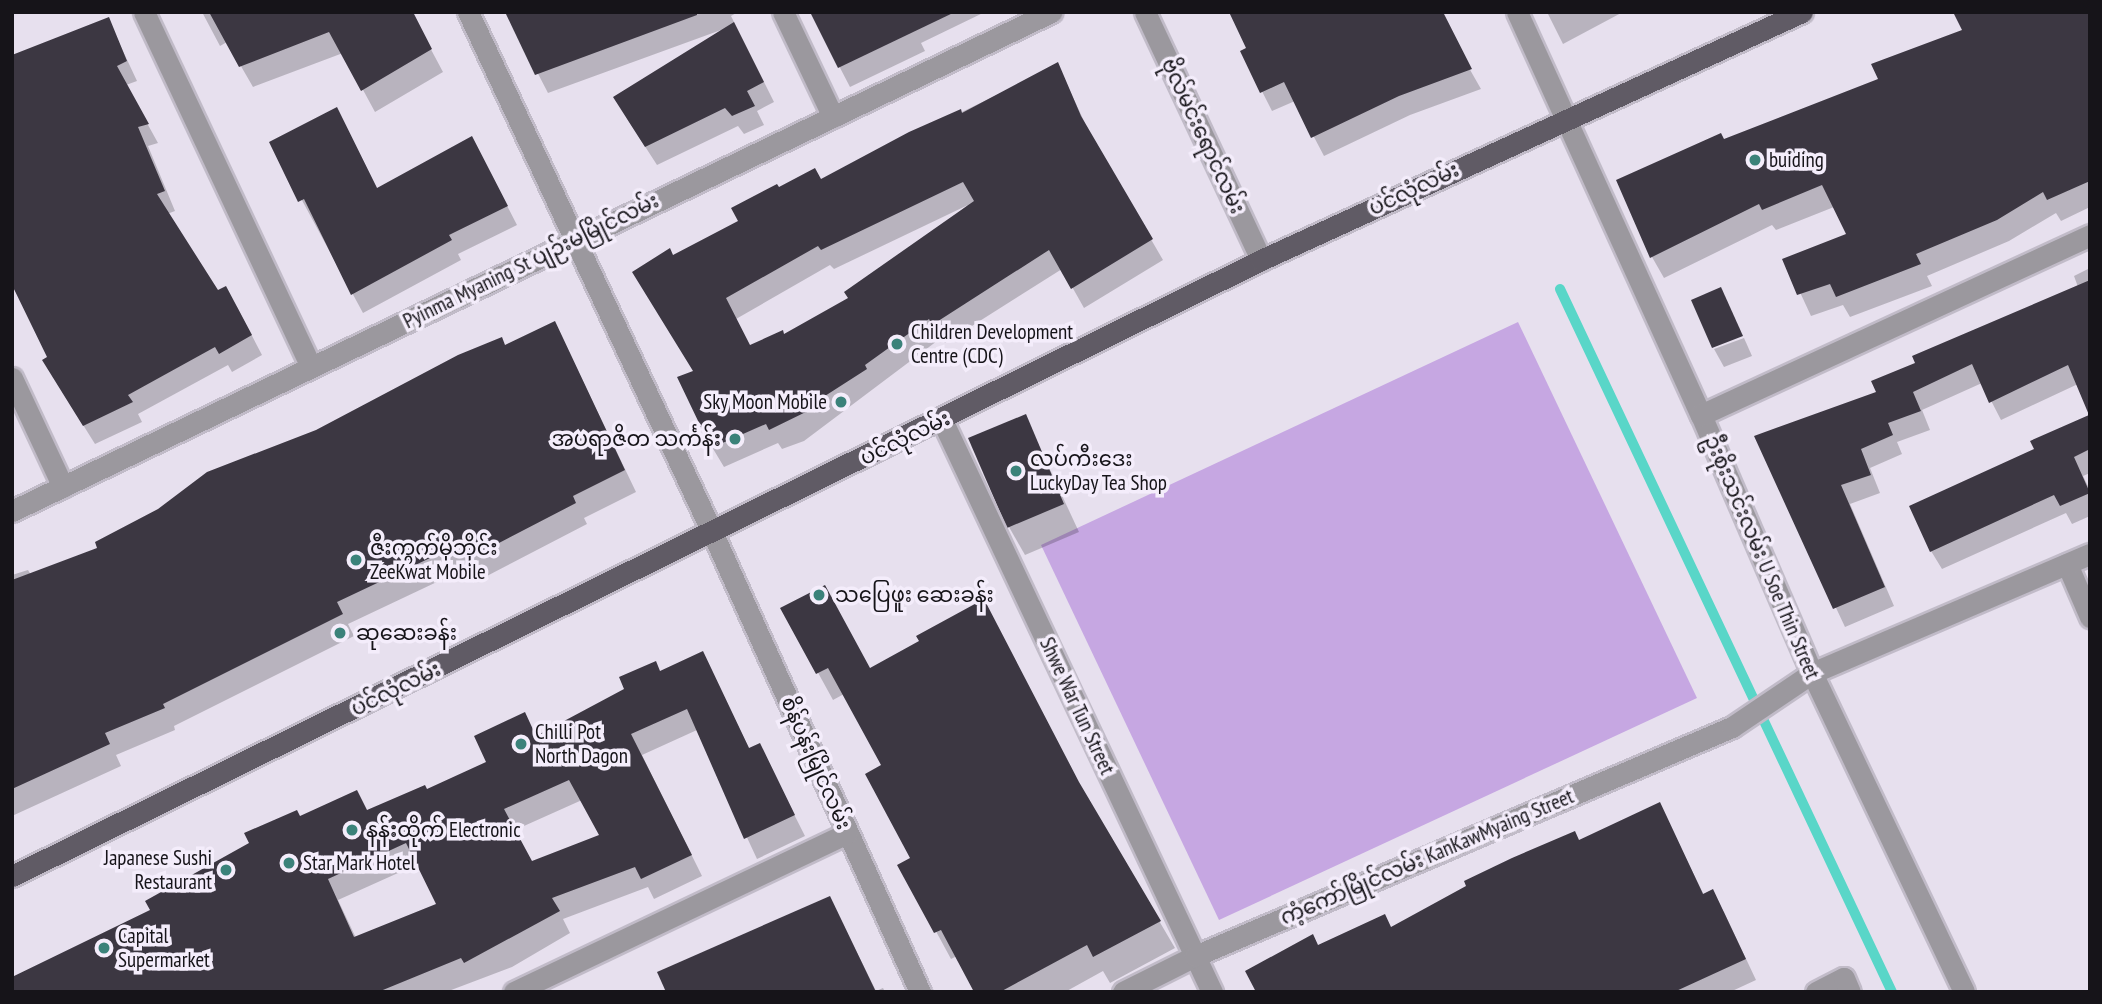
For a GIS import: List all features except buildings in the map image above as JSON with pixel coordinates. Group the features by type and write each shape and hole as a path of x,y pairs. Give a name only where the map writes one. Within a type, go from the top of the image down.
{"main road":[{"name":"ပင်လုံလမ်း","path":"12,876 713,534 1261,260 1802,12"}],"street":[{"path":"144,12 311,367"},
{"name":"စိန်ပန်းမြိုင်လမ်း","path":"468,12 713,534 920,992"},
{"path":"782,12 833,117"},
{"name":"Pyinma Myaning St ပျဉ်းမမြိုင်လမ်း","path":"12,511 1051,12"},
{"name":"ဗိုလ်မင်းရောင်လမ်း","path":"1145,12 1261,260"},
{"name":"ဦးစိုးသင်းလမ်း U Soe Thin Street","path":"1517,12 1701,415 1812,673 1964,992"},
{"path":"1701,415 2090,235"},
{"path":"12,378 63,486"},
{"name":"Shwe War Tun Street","path":"942,420 1212,992"},
{"name":"ကံ့ကော်မြိုင်လမ်း KanKawMyaing Street","path":"1124,992 1195,956 1732,727 1812,673 2090,554"},
{"path":"2067,564 2090,617"},
{"path":"514,992 847,833"},
{"path":"1816,992 1847,985"}],"shaded area":[{"path":"1518,322 1697,698 1219,920 1041,545"}],"waterway":[{"path":"1560,289 1892,992"}],"place":[{"name":"buiding","path":"1755,160"},
{"name":"Children Development Centre (CDC)","path":"897,344"},
{"name":"Sky Moon Mobile","path":"841,402"},
{"name":"အပရာဇိတ သင်္ကန်း","path":"735,439"},
{"name":"လပ်ကီးဒေး LuckyDay Tea Shop","path":"1016,471"},
{"name":"ဇီးကွက်မိုဘိုင်း ZeeKwat Mobile","path":"356,560"},
{"name":"သပြေဖူး ဆေးခန်း","path":"819,595"},
{"name":"ဆုဆေးခန်း","path":"340,633"},
{"name":"Chilli Pot North Dagon","path":"521,744"},
{"name":"နန်းထိုက် Electronic","path":"352,830"},
{"name":"Star Mark Hotel","path":"289,863"},
{"name":"Japanese Sushi Restaurant","path":"226,870"},
{"name":"Capital Supermarket","path":"104,948"}]}
